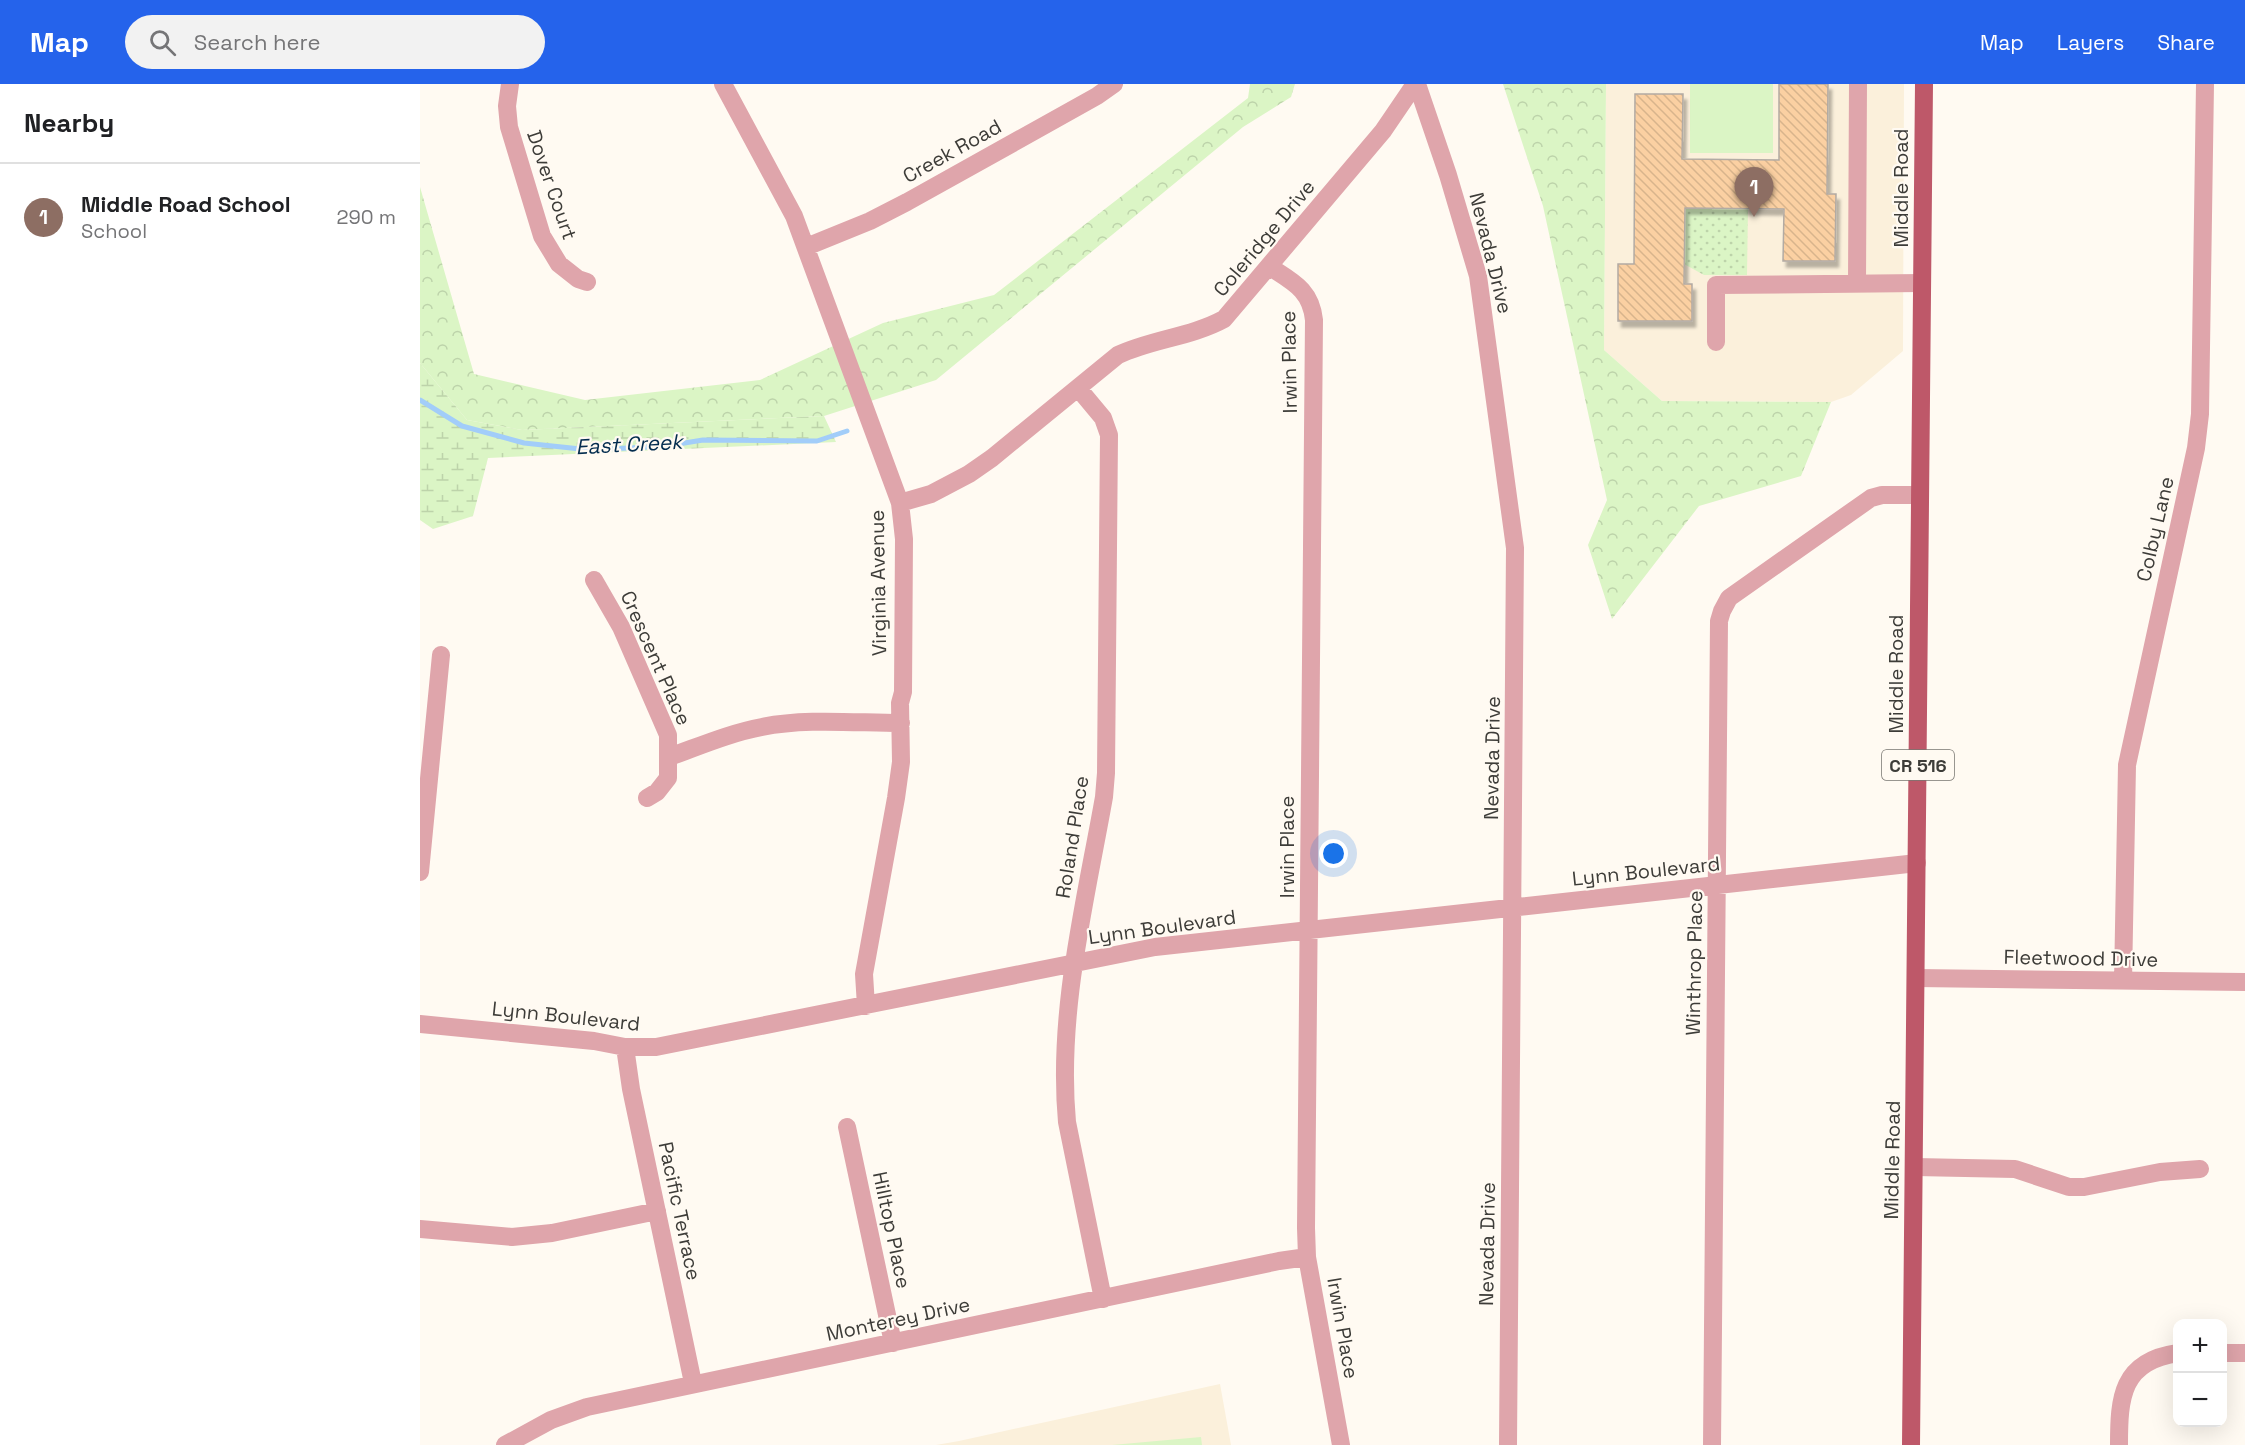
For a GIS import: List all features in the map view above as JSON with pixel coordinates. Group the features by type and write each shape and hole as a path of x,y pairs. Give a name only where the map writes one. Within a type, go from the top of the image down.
{"main road":[{"name":"Middle Road","path":"1911,1445 1924,84"}],"street":[{"name":"Dover Court","path":"510,84 507,106 509,127 542,236 559,264 578,279 587,282"},
{"name":"Virginia Avenue","path":"723,84 786,198 900,503 904,539 901,762 864,974 866,1006"},
{"name":"Creek Road","path":"806,247 870,221 907,202 1097,96 1114,84"},
{"name":"Coleridge Drive","path":"900,503 931,494 969,474 992,458 1118,355 1134,347 1209,327 1224,319 1383,131 1416,84"},
{"name":"Nevada Drive","path":"1416,84 1448,175 1478,276 1515,548 1508,1445"},
{"path":"1857,283 1858,84"},
{"name":"Colby Lane","path":"2122,981 2127,765 2196,448 2200,414 2205,84"},
{"name":"Irwin Place","path":"1270,267 1296,284 1308,296 1313,306 1314,320 1306,1228 1307,1257 1341,1445"},
{"path":"1716,342 1716,285 1923,283"},
{"name":"Roland Place","path":"1078,388 1108,429 1106,773 1104,797 1068,1004 1065,1098 1067,1122 1103,1299"},
{"name":"Winthrop Place","path":"1712,1445 1719,621 1729,598 1871,498 1882,495 1920,495"},
{"name":"Crescent Place","path":"594,580 621,627 668,735 668,778 657,792 647,798"},
{"path":"420,872 441,655"},
{"name":"Crescent Place","path":"669,757 732,734 762,726 785,723 901,723"},
{"name":"Lynn Boulevard","path":"420,1024 594,1041 625,1047 675,1044 1155,948 1917,863"},
{"name":"Fleetwood Drive","path":"1916,978 2245,982"},
{"name":"Pacific Terrace","path":"625,1047 631,1089 693,1383"},
{"name":"Hilltop Place","path":"847,1127 893,1342"},
{"path":"1915,1167 2015,1169 2069,1187 2084,1187 2160,1172 2200,1169"},
{"path":"420,1229 512,1237 552,1233 657,1211"},
{"name":"Monterey Drive","path":"505,1445 551,1420 587,1407 693,1383 1307,1257"},
{"path":"2227,1353 2245,1353"},
{"path":"2119,1445 2119,1408 2126,1384 2147,1362 2173,1354"}],"shaded area":[{"path":"1606,84 1904,84 1903,351 1851,395 1831,402 1662,401 1604,350"},
{"path":"1220,1384 1231,1445 936,1445 959,1441"}],"green space":[{"path":"1250,84 1295,84 1291,97 1243,127 936,380 824,416 522,430 467,420 420,363 420,187 474,374 585,400 760,380 883,323 994,295 1248,98"},
{"path":"1503,84 1606,84 1604,350 1662,401 1831,402 1801,476 1699,506 1612,619 1588,545 1607,500 1543,206"},
{"path":"1690,84 1773,84 1773,153 1690,153"},
{"path":"1685,208 1748,208 1747,275 1704,275 1684,264"},
{"path":"420,363 467,420 522,430 824,416 836,442 488,458 473,516 433,529 420,520"},
{"path":"1201,1437 1202,1445 1112,1445"}],"building":[{"path":"1779,84 1828,84 1827,194 1836,194 1835,261 1783,261 1784,209 1685,208 1684,284 1692,284 1692,321 1618,321 1618,264 1634,264 1635,94 1683,94 1682,159 1779,160"}],"waterway":[{"name":"East Creek","path":"420,400 462,426 524,443 590,450 666,446 703,440 817,441 847,431"}],"place":[{"name":"Middle Road School","path":"1754,217"}]}
